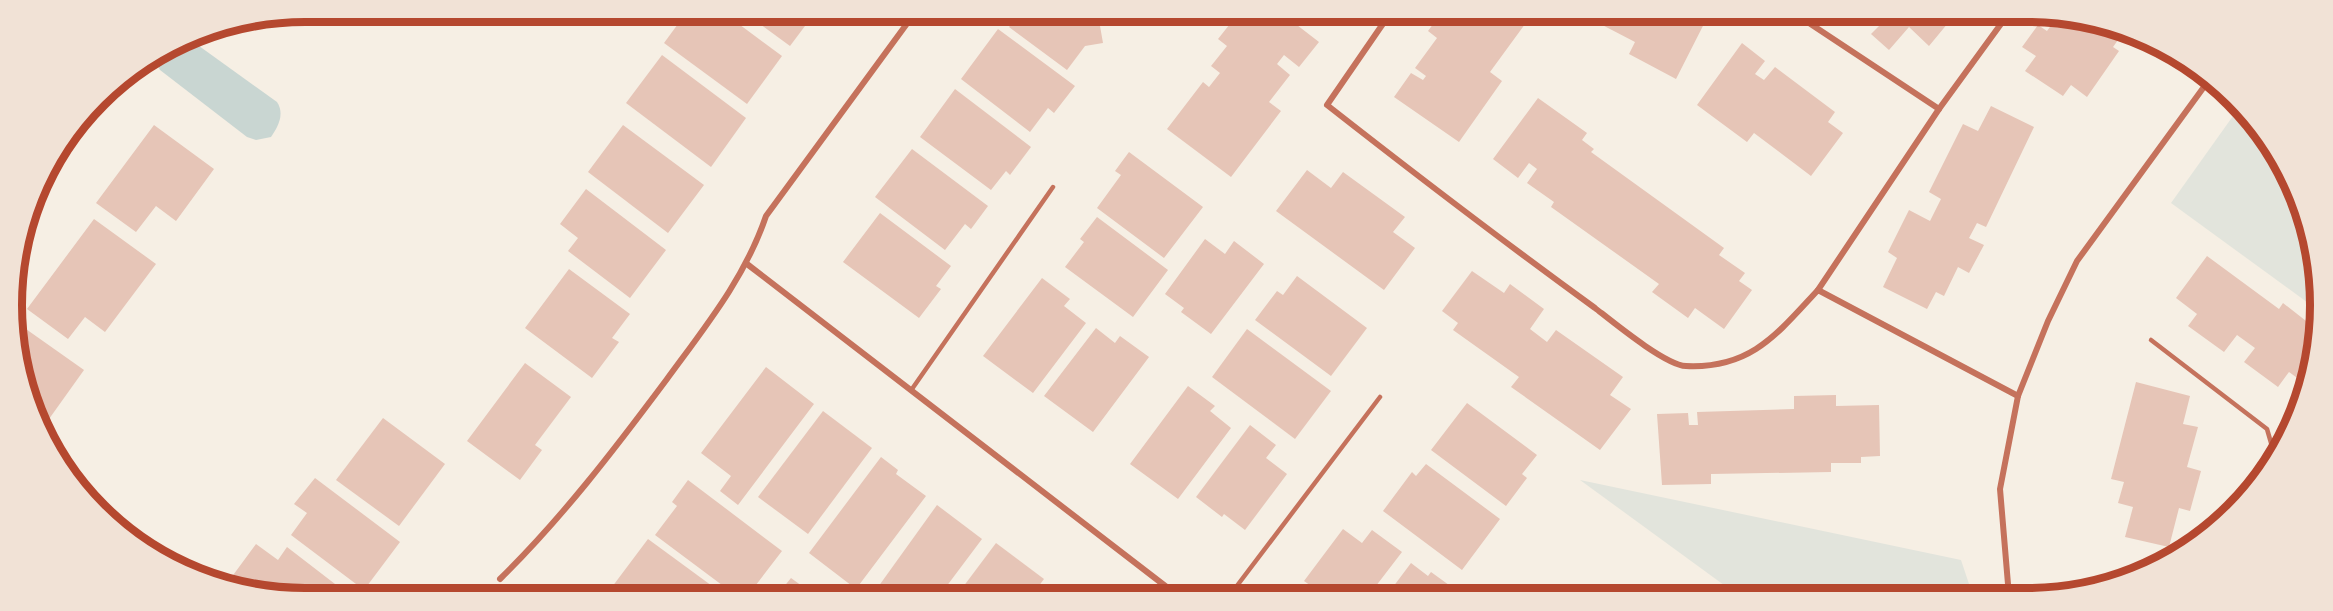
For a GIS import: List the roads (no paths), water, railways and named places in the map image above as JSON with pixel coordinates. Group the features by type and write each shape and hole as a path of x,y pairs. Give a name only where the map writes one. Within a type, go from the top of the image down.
{"street":[{"path":"500,579 547,533 580,494 718,310 747,264 765,216 908,22"},
{"path":"1384,22 1327,105 1487,230 1649,348 1683,366 1715,365 1749,355 1786,324 1818,291 1939,109 2002,22"},
{"path":"1808,22 1939,109"},
{"path":"2008,588 2000,489 2018,396 2048,321 2077,261 2205,85"},
{"path":"747,264 1168,588"},
{"path":"1818,291 2018,396"}],"lane":[{"path":"912,389 1053,187"},
{"path":"2151,340 2267,429 2272,448"},
{"path":"1235,588 1380,397"}]}
